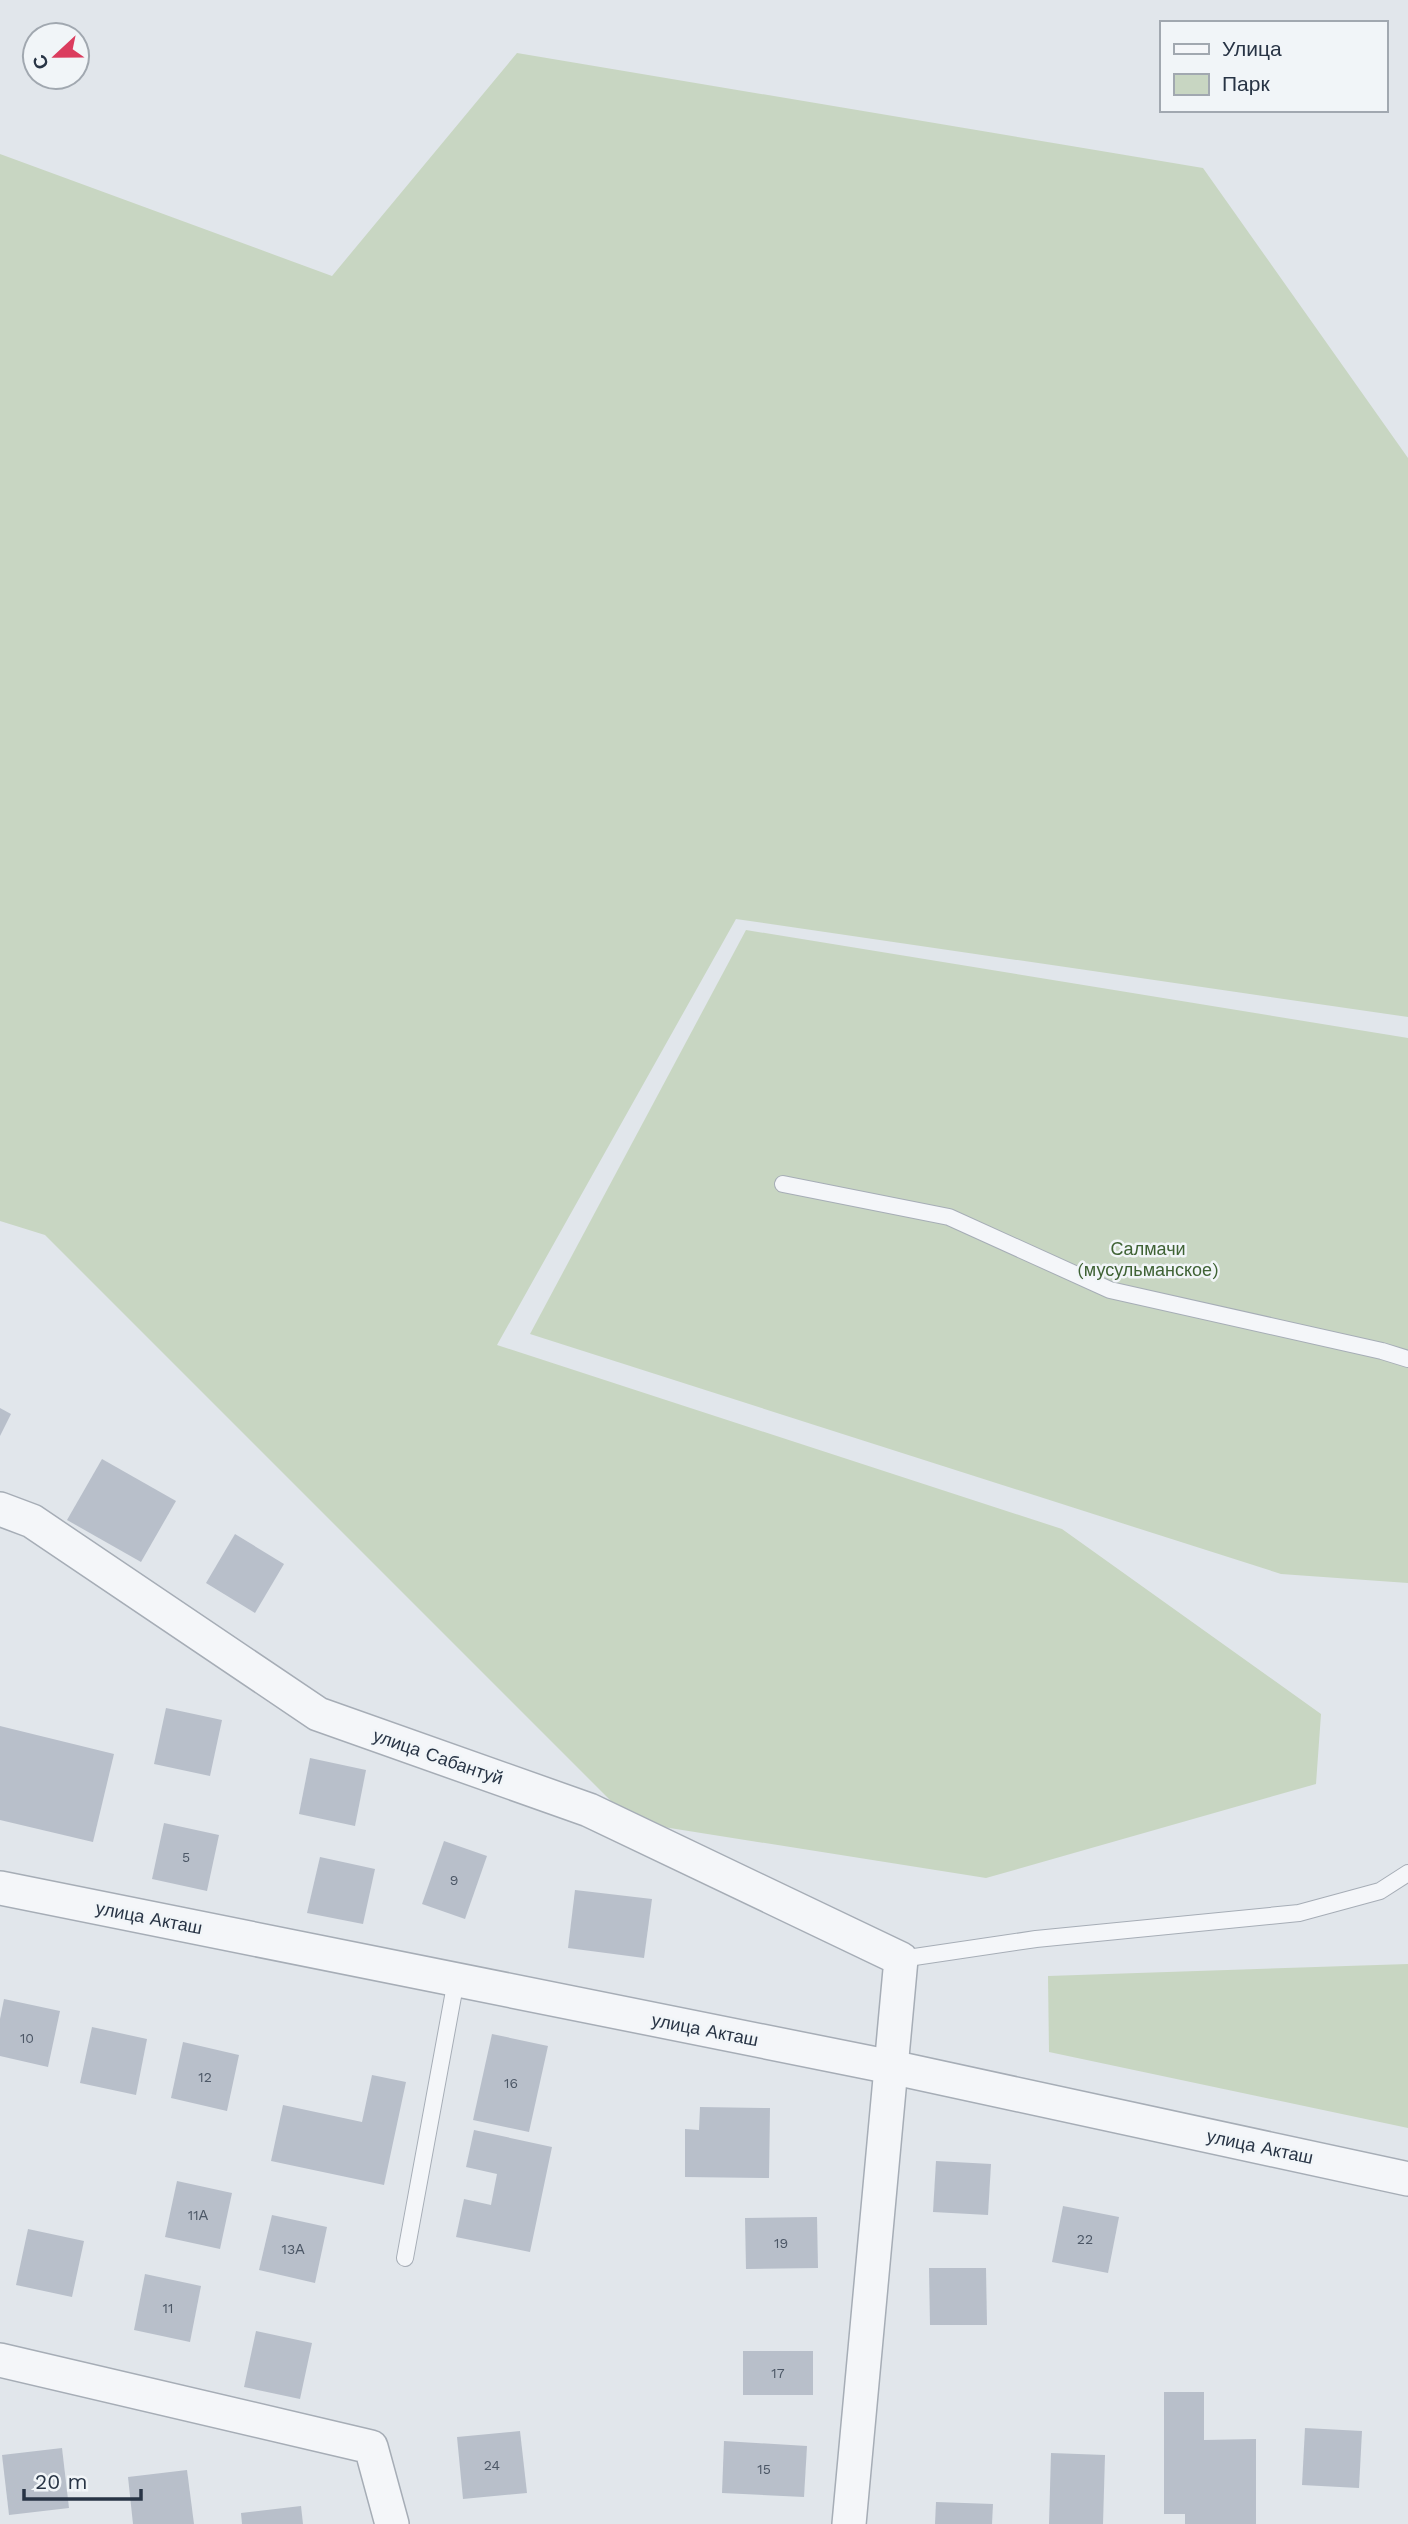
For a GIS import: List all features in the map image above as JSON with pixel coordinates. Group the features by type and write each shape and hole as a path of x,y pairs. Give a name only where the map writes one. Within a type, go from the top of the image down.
{"street":[{"name":"улица Сабантуй","path":"0,1508 32,1521 318,1714 589,1810 901,1959"},
{"name":"улица Акташ","path":"0,1888 891,2067 1408,2179"},
{"path":"849,2524 901,1959"},
{"path":"0,2360 371,2447 392,2524"}],"lane":[{"path":"783,1184 949,1217 1110,1290 1408,1359"},
{"path":"901,1959 1037,1939 1299,1913 1381,1891 1408,1873"},
{"path":"405,2259 456,1980"}],"green space":[{"path":"517,53 1203,168 1408,458 1408,1017 736,919 497,1345 1062,1529 1321,1714 1316,1784 986,1878 632,1822 45,1235 0,1221 0,154 332,276"},
{"name":"Салмачи (мусульманское)","path":"746,930 1408,1038 1408,1583 1281,1574 530,1334"},
{"path":"1408,1964 1408,2128 1049,2052 1048,1976"}],"building":[{"path":"0,1408 11,1414 0,1436"},
{"path":"102,1459 176,1501 141,1562 67,1520"},
{"path":"235,1534 284,1564 255,1613 206,1583"},
{"path":"166,1708 222,1720 210,1776 154,1764"},
{"path":"0,1726 114,1754 93,1842 0,1820"},
{"path":"310,1758 366,1770 355,1826 299,1814"},
{"path":"164,1823 219,1835 207,1891 152,1879"},
{"path":"444,1841 487,1856 465,1919 422,1904"},
{"path":"320,1857 375,1869 363,1924 307,1913"},
{"path":"575,1890 652,1899 644,1958 568,1948"},
{"path":"4,1999 60,2011 48,2067 0,2056 0,2019"},
{"path":"92,2027 147,2039 136,2095 80,2083"},
{"path":"492,2034 548,2046 529,2132 473,2120"},
{"path":"183,2042 239,2055 227,2111 171,2098"},
{"path":"372,2075 406,2082 384,2185 271,2161 283,2105 362,2122"},
{"path":"700,2107 770,2108 769,2178 685,2177 685,2129 699,2130"},
{"path":"474,2130 552,2147 530,2252 456,2237 464,2199 491,2205 497,2174 466,2167"},
{"path":"936,2161 991,2164 988,2215 933,2212"},
{"path":"177,2181 232,2193 220,2249 165,2237"},
{"path":"1063,2206 1119,2217 1108,2273 1052,2262"},
{"path":"272,2215 327,2227 315,2283 259,2270"},
{"path":"817,2217 818,2268 746,2269 745,2218"},
{"path":"28,2229 84,2241 72,2297 16,2285"},
{"path":"929,2268 986,2268 987,2325 930,2325"},
{"path":"145,2274 201,2286 190,2342 134,2330"},
{"path":"256,2331 312,2343 300,2399 244,2387"},
{"path":"743,2351 813,2351 813,2395 743,2395"},
{"path":"1164,2392 1204,2392 1204,2440 1256,2439 1256,2524 1185,2524 1185,2514 1164,2514"},
{"path":"1305,2428 1362,2431 1359,2488 1302,2485"},
{"path":"520,2431 527,2493 463,2499 457,2437"},
{"path":"724,2441 807,2446 804,2497 722,2493"},
{"path":"62,2448 69,2508 9,2515 2,2455"},
{"path":"1051,2453 1105,2455 1103,2524 1049,2524"},
{"path":"187,2470 194,2524 133,2524 128,2477"},
{"path":"936,2502 993,2504 992,2524 935,2524"},
{"path":"301,2506 303,2524 242,2524 241,2513"}]}
